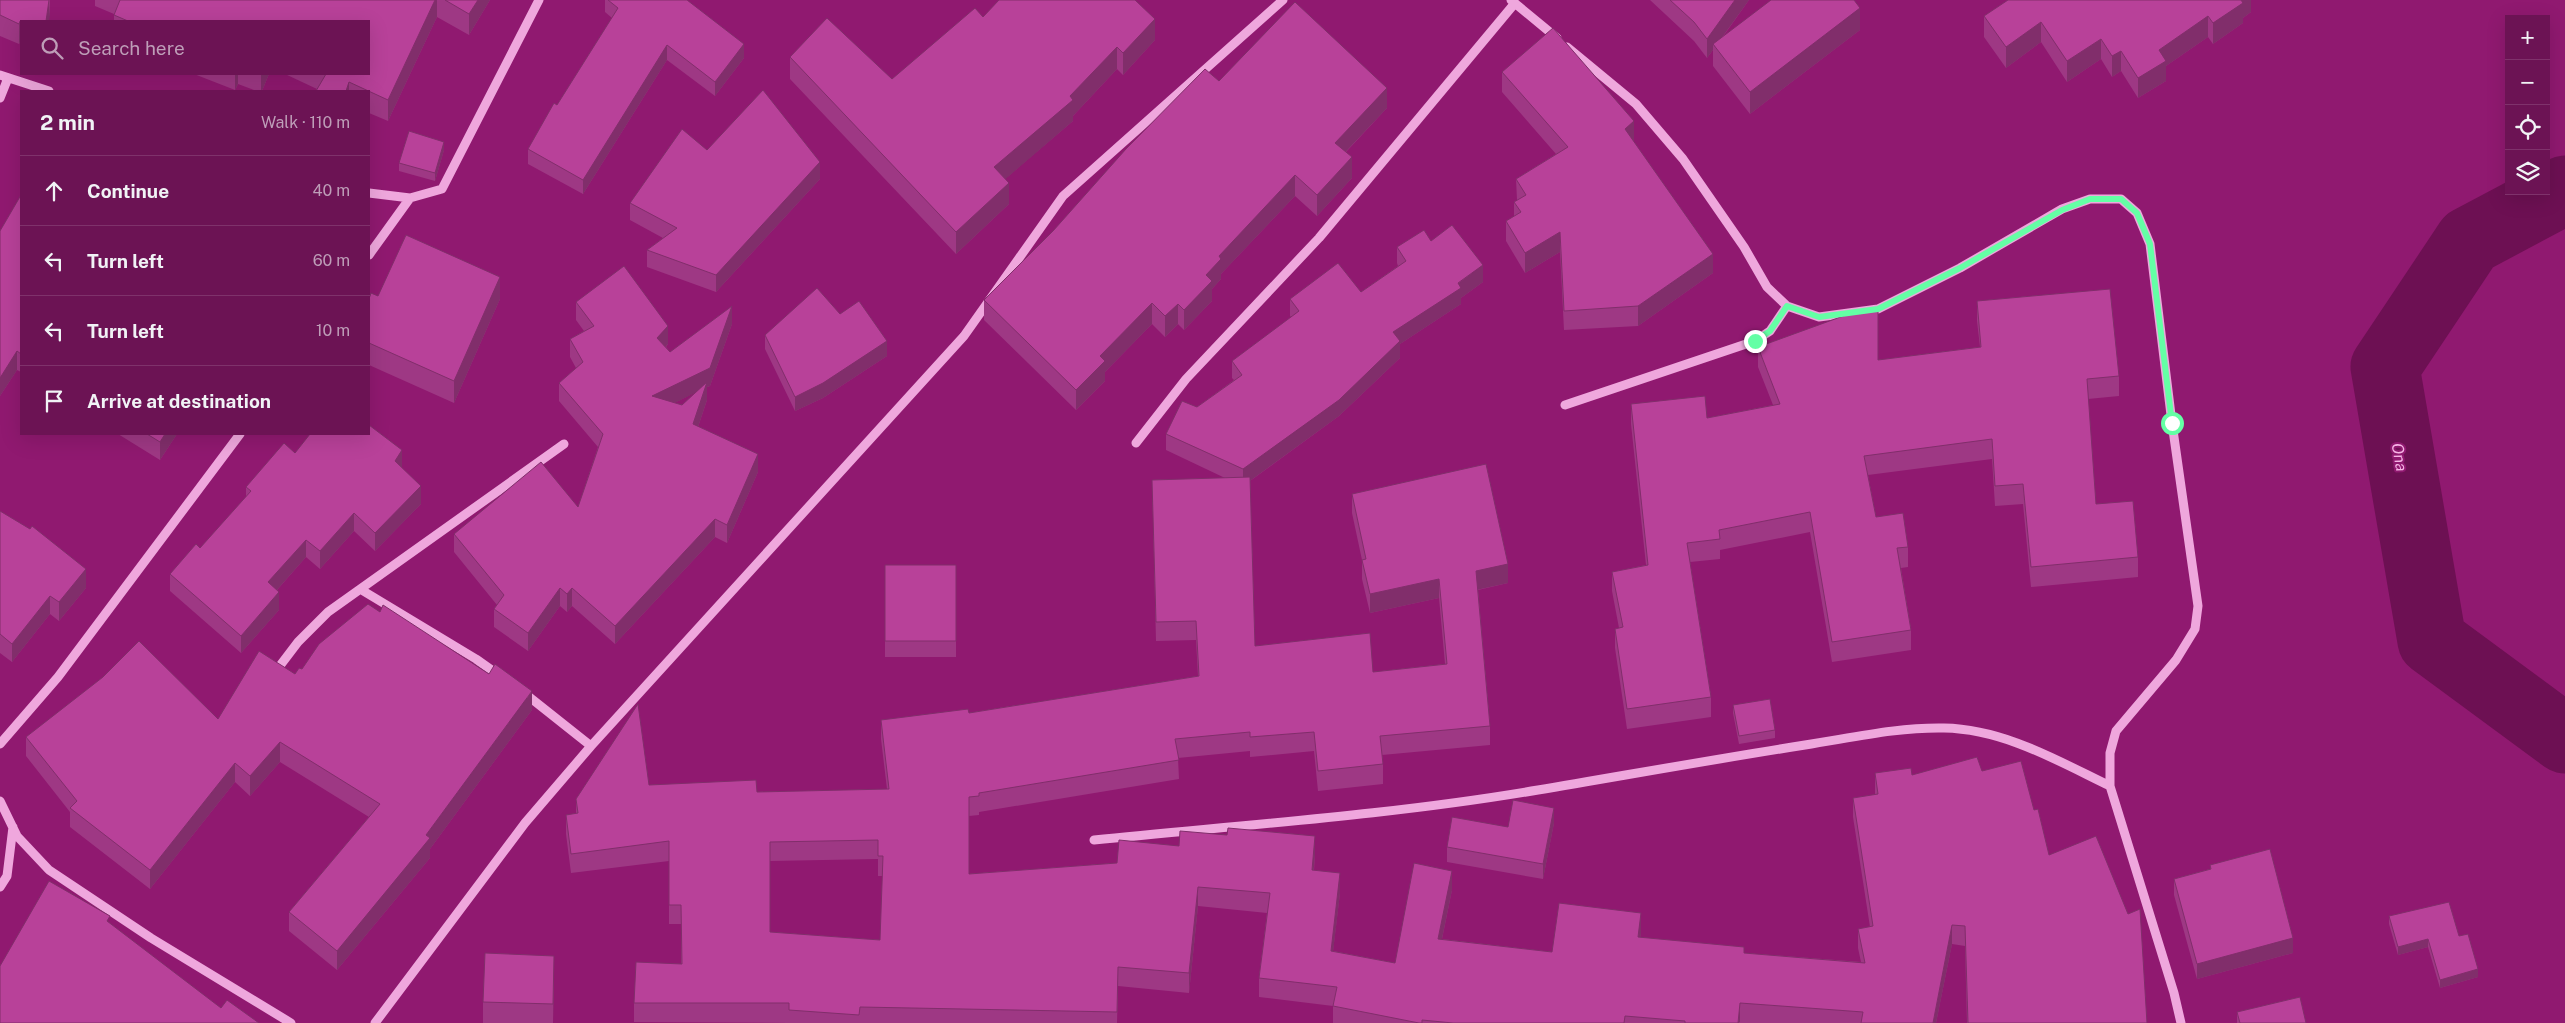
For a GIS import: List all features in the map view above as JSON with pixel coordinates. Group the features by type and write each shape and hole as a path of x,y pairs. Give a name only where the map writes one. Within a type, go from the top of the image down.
{"street":[{"path":"370,193 410,198 442,189 538,0"},
{"path":"375,1023 525,823 591,746 964,336 1063,196 1283,0"},
{"path":"1136,442 1186,379 1319,238 1513,2 1636,104 1683,160 1744,248 1767,287 1787,306 1819,317 1878,309 1960,268 2062,210 2090,199 2121,199 2137,213 2150,244 2172,423 2198,606 2195,629 2176,660 2116,731 2110,753 2110,786 2181,1023"},
{"path":"0,98 4,76 47,90"},
{"path":"370,254 410,198"},
{"path":"1565,404 1755,341 1770,331 1787,306"},
{"path":"0,744 58,677 239,435"},
{"path":"279,667 298,642 322,618 564,444"},
{"path":"360,589 476,659 512,684 591,746"},
{"path":"1094,840 1401,810 1535,791 1895,731 1946,728 1979,732 2032,748 2110,786"},
{"path":"0,801 18,836 49,870 151,938 291,1023"},
{"path":"0,887 7,876 13,827"}],"building":[{"path":"0,0 49,0 46,20 20,20 19,24 0,15"},
{"path":"120,0 435,0 388,100 370,90 349,82 346,90 317,90 325,75 370,75 370,20 126,20 114,15"},
{"path":"445,0 478,0 469,14"},
{"path":"608,0 687,0 744,44 715,82 667,45 583,180 528,149 554,103 557,105 618,8"},
{"path":"999,0 1135,0 1155,19 1123,53 1117,47 1070,96 1073,100 994,167 1009,183 956,232 790,57 827,18 892,79 975,8 983,17"},
{"path":"1670,0 1735,0 1707,39 1694,22"},
{"path":"1771,0 1854,0 1860,8 1750,92 1713,44"},
{"path":"2008,0 2241,0 2243,3 2213,23 2208,16 2159,50 2166,61 2138,78 2121,51 2112,56 2101,39 2067,61 2041,22 2006,47 1984,16"},
{"path":"1295,2 1387,88 1335,143 1352,157 1317,195 1295,175 1219,256 1221,259 1206,275 1212,281 1184,310 1178,304 1165,316 1152,303 1100,356 1105,361 1076,390 984,300 1053,231 1126,149 1205,69 1219,81"},
{"path":"1553,28 1634,121 1625,129 1713,254 1638,306 1564,311 1560,232 1525,253 1506,221 1521,212 1514,202 1526,195 1516,179 1568,147 1502,72"},
{"path":"763,90 820,162 716,275 647,250 677,228 630,203 682,129 707,150"},
{"path":"409,131 444,142 435,173 399,163"},
{"path":"20,197 20,353 17,351 0,378 0,231"},
{"path":"1452,225 1483,265 1458,283 1461,288 1393,332 1400,341 1339,400 1243,469 1166,434 1182,401 1197,407 1242,375 1232,361 1299,311 1290,299 1338,263 1361,292 1406,261 1397,247 1424,230 1431,241"},
{"path":"406,235 500,277 454,381 370,343 370,296 371,293 378,296"},
{"path":"624,266 668,326 657,338 670,352 732,306 710,368 652,396 682,405 707,382 693,424 758,454 727,525 715,519 615,626 572,588 567,594 560,588 528,633 494,609 504,595 454,534 541,462 578,507 603,434 559,383 583,362 570,339 594,326 576,302"},
{"path":"817,288 840,314 859,301 887,341 823,383 795,397 765,335"},
{"path":"2110,289 2119,376 2087,379 2096,504 2133,501 2138,557 2031,567 2023,484 1995,486 1992,439 1864,456 1876,517 1903,513 1908,547 1897,548 1911,630 1832,642 1810,512 1719,530 1720,539 1687,543 1711,697 1627,709 1615,629 1623,627 1612,572 1648,565 1631,404 1705,396 1707,418 1780,404 1758,347 1857,311 1878,311 1878,360 1981,347 1977,301"},
{"path":"370,426 402,450 395,461 421,486 375,533 354,513 320,551 306,540 268,582 279,592 241,636 170,574 196,544 200,548 251,491 246,487 284,443 295,453 309,435 370,435"},
{"path":"149,435 164,435 160,442"},
{"path":"1486,464 1508,564 1476,571 1490,726 1380,736 1383,764 1318,771 1314,732 1250,737 1250,732 1175,739 1179,760 979,793 979,796 969,797 969,874 1117,863 1119,840 1179,846 1180,831 1227,835 1228,828 1315,836 1312,870 1340,873 1331,951 1395,963 1414,863 1452,871 1438,939 1552,952 1559,903 1641,913 1638,937 1744,947 1744,953 1865,963 1858,929 1873,926 1853,798 1878,794 1875,773 1911,768 1912,775 1977,757 1982,771 2021,761 2034,810 2038,809 2049,855 2096,836 2128,914 2140,909 2147,1023 1968,1023 1965,926 1952,925 1933,1023 1861,1023 1863,1012 1740,1003 1738,1023 1685,1023 1685,1021 1625,1016 1624,1023 1453,1023 1422,1020 1422,1023 1419,1023 1333,1006 1337,987 1259,978 1270,893 1198,887 1189,973 1118,967 1117,1012 860,1007 859,1015 789,1010 789,1003 634,1003 636,962 682,964 681,905 669,905 669,841 571,854 566,815 578,813 576,799 638,704 649,785 756,780 757,792 889,789 881,720 968,709 969,713 1199,676 1196,621 1156,622 1152,480 1250,477 1255,646 1370,633 1373,672 1447,664 1439,579 1370,594 1362,560 1366,559 1352,494","holes":["878,840 878,856 883,856 880,940 770,932 770,842"]},
{"path":"0,511 30,529 32,526 86,569 59,602 50,596 12,644 0,634"},
{"path":"885,565 956,565 956,641 885,641"},
{"path":"368,604 380,612 383,605 489,674 495,664 532,691 426,835 430,838 337,951 289,912 380,804 280,742 250,776 235,763 150,870 70,808 77,801 26,737 103,677 139,641 218,719 259,651 295,674 299,668 302,669 319,644"},
{"path":"1770,699 1775,730 1739,736 1733,705"},
{"path":"1513,800 1554,808 1543,864 1447,847 1452,817 1508,827"},
{"path":"2270,849 2293,938 2197,964 2174,879 2211,869 2210,865"},
{"path":"49,881 110,916 107,921 221,1008 227,1000 259,1023 0,1023 0,966"},
{"path":"2449,902 2459,936 2468,934 2478,969 2440,980 2428,939 2398,947 2389,916"},
{"path":"485,953 554,956 553,1004 483,1002"},
{"path":"2300,997 2306,1023 2240,1023 2237,1012"}],"waterway":[{"name":"Ona","path":"2565,190 2469,241 2385,367 2432,641 2565,739"}],"route":[{"path":"1755,341 1770,331 1787,306 1819,317 1878,309 1960,268 2062,210 2090,199 2121,199 2137,213 2150,244 2172,423"}]}
